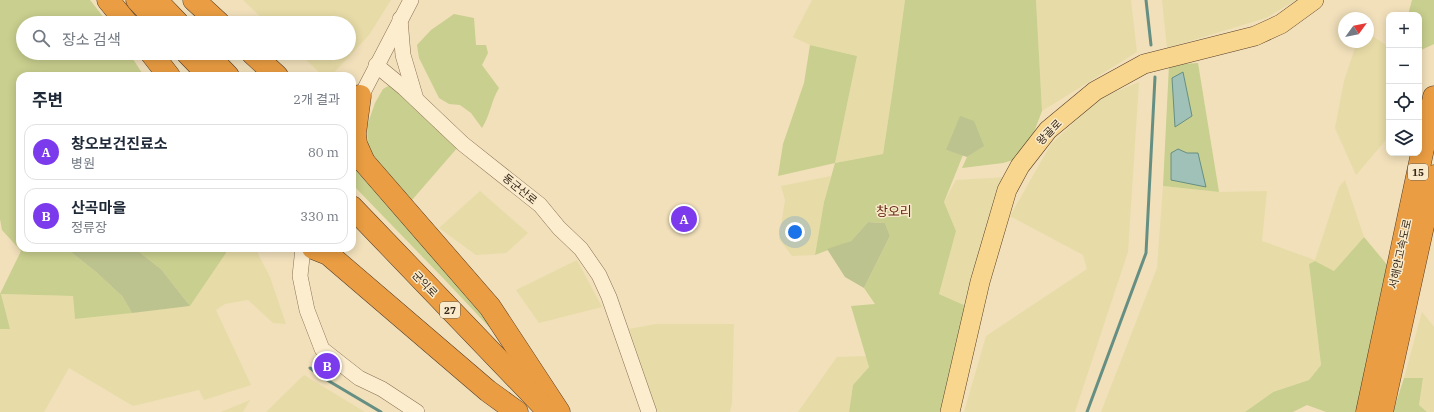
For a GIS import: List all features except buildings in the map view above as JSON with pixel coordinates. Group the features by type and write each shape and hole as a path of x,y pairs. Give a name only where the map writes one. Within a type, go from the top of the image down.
{"highway":[{"path":"108,0 121,16"},
{"path":"137,0 152,16"},
{"path":"156,0 171,16"},
{"path":"194,0 211,16"},
{"path":"156,60 166,72"},
{"path":"194,60 205,72"},
{"path":"213,60 224,72"},
{"path":"260,60 273,72"},
{"name":"서해안고속도로","path":"1367,412 1434,97"},
{"path":"356,144 358,158 490,307 559,412"},
{"name":"서해안고속도로","path":"1382,412 1434,176"},
{"name":"군익로","path":"356,211 548,412"},
{"name":"군익로","path":"356,230 530,412"},
{"path":"323,252 328,254 488,391 517,412"}],"main road":[{"name":"왕골로","path":"950,412 980,282 1007,190 1020,166 1048,130 1095,91 1144,64 1255,36 1281,24 1314,0"}],"street":[{"path":"356,100 411,0"},
{"path":"400,19 403,55 416,100"},
{"name":"동군산로","path":"376,65 463,144 540,205 581,249 598,275 609,297 649,412"},
{"path":"303,252 300,276 307,310 322,349 359,378 382,389 417,412"}],"shaded area":[{"path":"243,0 391,0 369,35 356,49 356,16 260,16"},
{"path":"812,0 905,0 883,154 835,163 857,56 810,45 793,37"},
{"path":"1036,0 1131,0 1137,52 1042,111"},
{"path":"1162,0 1296,0 1266,18 1167,48"},
{"path":"1374,37 1386,45 1386,137 1385,141 1356,175 1335,128 1344,81 1355,48 1374,48"},
{"path":"306,60 346,60 335,72 319,72"},
{"path":"1139,82 1128,252 1075,412 964,412 986,336 1087,269 1083,255 1010,216 1051,144 1100,98"},
{"path":"831,176 824,202 815,255 792,256 779,239 785,200 781,186"},
{"path":"1007,177 966,306 939,294 956,231 944,202 956,180"},
{"path":"1345,180 1364,237 1334,271 1315,261 1309,264 1321,365 1309,380 1273,392 1245,412 1101,412 1157,268 1163,186 1219,192 1267,191 1262,241 1315,260 1339,187"},
{"path":"480,191 528,233 506,253 476,255 439,228"},
{"path":"257,252 270,277 286,324 273,323 248,300 225,304 216,310 251,385 204,400 199,390 133,406 69,368 44,412 0,412 0,329 10,329 1,294 73,296 75,319 190,306 226,253"},
{"path":"577,260 602,307 539,323 516,290"},
{"path":"1422,312 1434,327 1434,412 1427,412 1419,405 1423,378 1404,378"},
{"path":"656,324 734,324 732,404 730,412 657,412 629,329"},
{"path":"867,356 869,367 853,385 849,412 798,412 837,357"},
{"path":"304,375 365,412 266,412"},
{"path":"250,400 243,412 221,412"}],"green space":[{"path":"0,0 90,0 103,16 16,16 16,60 134,60 141,72 16,72 16,245 2,230 0,219"},
{"path":"905,0 1036,0 1042,111 1034,132 1017,159 1003,163 962,168 967,157 983,146 946,150 963,155 944,202 956,231 939,294 966,306 947,412 849,412 853,385 869,367 851,306 875,304 864,288 890,236 885,223 868,222 851,241 815,255 824,202 835,163 883,154"},
{"path":"1412,0 1434,0 1434,44 1422,50 1422,12 1409,12"},
{"path":"454,14 474,18 476,45 486,45 488,53 482,65 499,88 482,128 471,113 460,105 449,104 439,98 419,58 417,45 431,30"},
{"path":"810,45 857,56 835,163 778,176 783,144 804,83"},
{"path":"1198,63 1219,192 1163,186 1169,65"},
{"path":"390,85 458,147 412,200 368,151 367,126 375,103 383,89"},
{"path":"960,116 974,121 984,146 967,157 946,150"},
{"path":"365,169 539,380 356,188 356,171"},
{"path":"868,222 885,223 890,236 864,288 845,277 827,249 851,241"},
{"path":"1364,237 1389,267 1358,405 1355,412 1326,412 1307,405 1293,412 1245,412 1273,392 1309,380 1321,365 1309,264 1315,261 1334,271"},
{"path":"21,252 71,252 122,296 132,313 75,319 73,296 1,294 10,329 0,329 0,294"},
{"path":"71,252 139,252 161,269 190,306 132,313 122,296"},
{"path":"139,252 226,252 190,306 161,269"},
{"path":"1404,378 1423,378 1419,405 1427,412 1393,412"}],"water":[{"path":"1183,72 1192,116 1175,127 1172,78"},
{"path":"1178,149 1187,153 1198,153 1206,187 1171,180 1171,153"}],"waterway":[{"path":"1146,0 1151,45"},
{"path":"1087,412 1146,253 1155,77"},
{"path":"310,368 322,377 381,412"}],"place":[{"name":"창오보건진료소","path":"684,219"},
{"name":"산곡마을","path":"327,366"}],"district":[{"name":"창오리","path":"894,211"}]}
